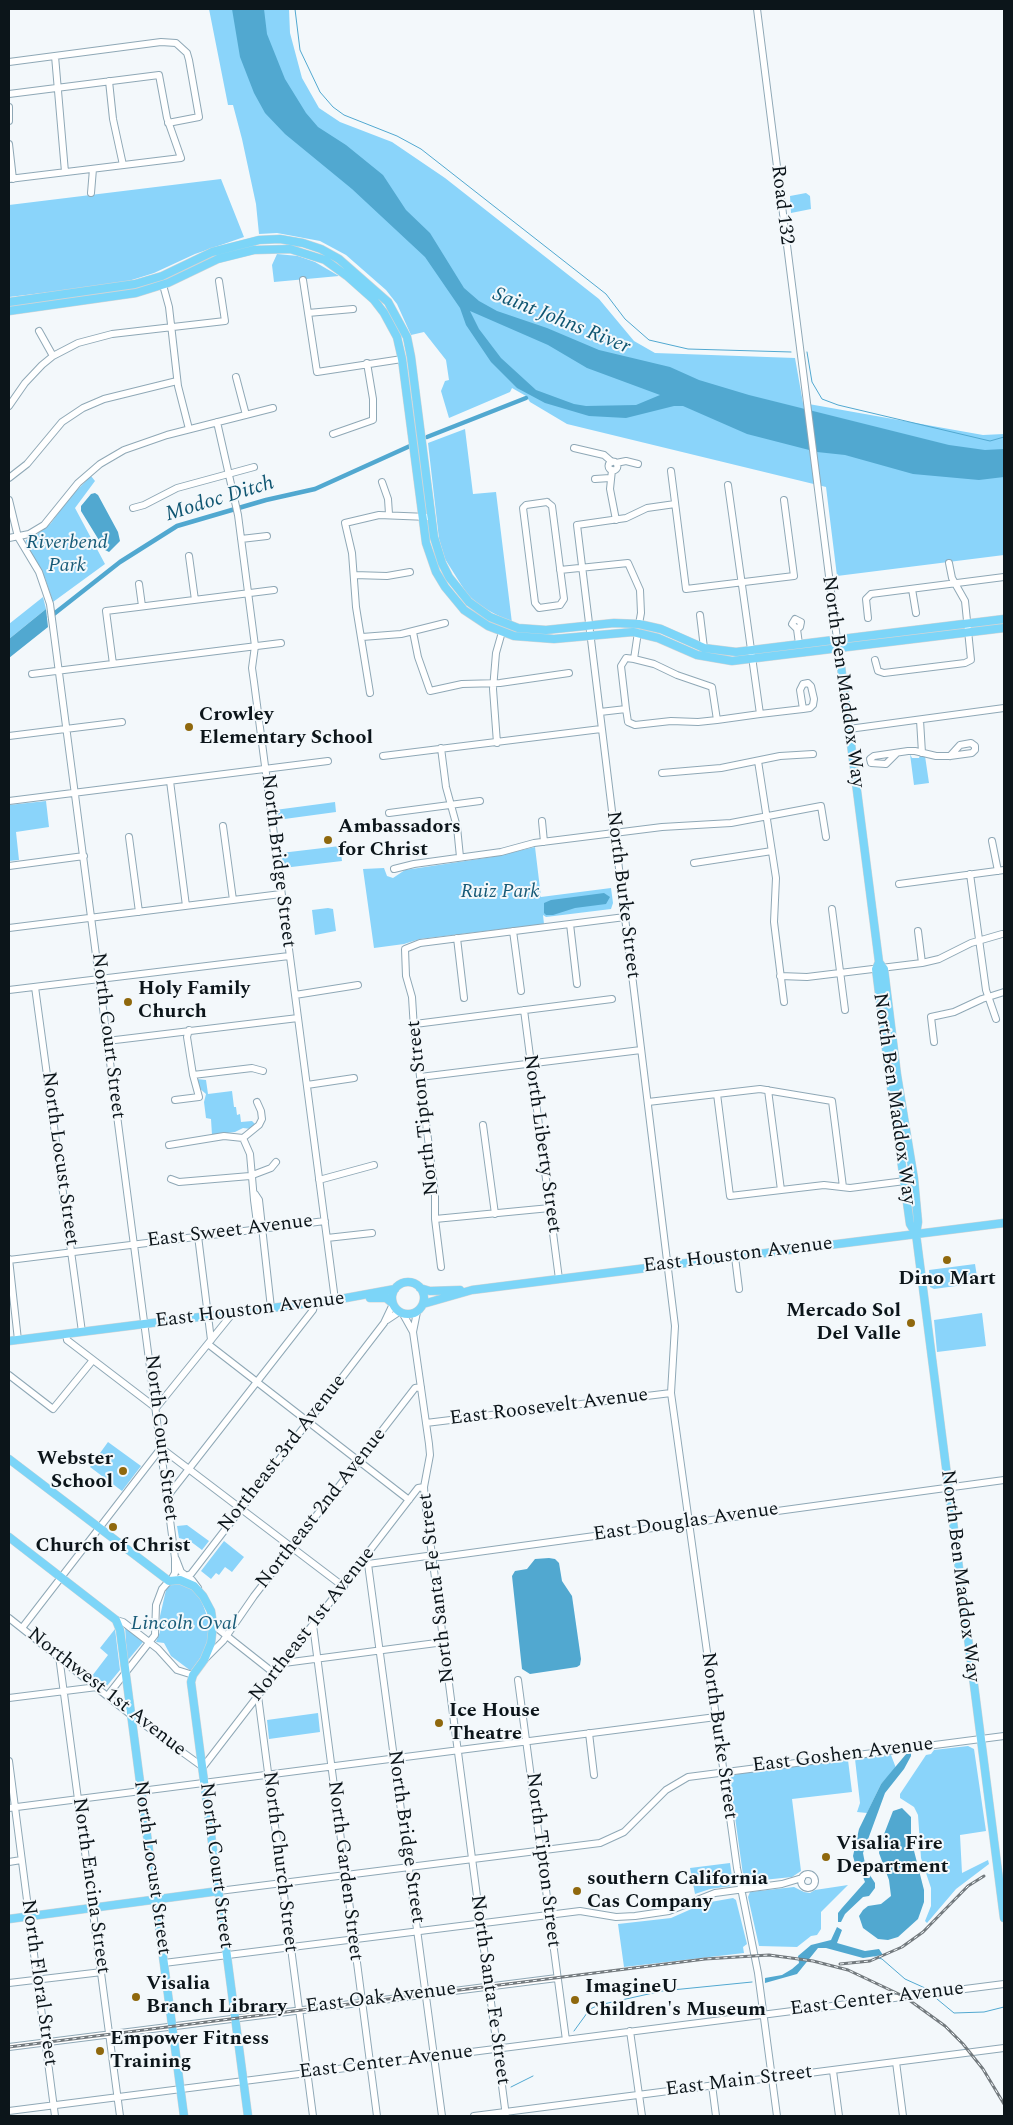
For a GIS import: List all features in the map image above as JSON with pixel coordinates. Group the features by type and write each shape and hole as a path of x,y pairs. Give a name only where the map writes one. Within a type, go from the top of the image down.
{"main road":[{"path":"9,302 135,284 162,276 212,252 250,241 271,239 294,241 330,253 378,291 395,313 410,347 436,545 449,577 469,602 504,623 533,630 619,623 639,624 661,629 704,648 726,652 750,652 799,644 838,643 1004,628"},
{"path":"250,241 252,250"},
{"path":"9,311 123,296 163,284 214,261 252,250 290,249 325,260 347,276 384,313 397,337 402,359 422,518 430,558 444,587 464,610 488,626 514,636 541,639 638,632 666,640 690,653 732,661 752,660 838,643 1004,618"},
{"path":"402,359 407,362 411,388 417,399"},
{"name":"North Ben Maddox Way","path":"838,643 880,967 910,1224 916,1234"},
{"name":"North Ben Maddox Way","path":"880,967 914,1179 918,1222 916,1234 947,1488 1004,1918"},
{"name":"East Houston Avenue","path":"420,1288 430,1291 472,1290 1004,1223"},
{"path":"409,1282 420,1288 423,1295 423,1304 417,1312 401,1313 392,1303 395,1289 404,1283 409,1282"},
{"name":"East Houston Avenue","path":"9,1341 232,1314 355,1297 395,1289"},
{"name":"East Houston Avenue","path":"423,1304 472,1290"},
{"name":"East Houston Avenue","path":"355,1297 386,1298 392,1303"},
{"path":"10,1462 172,1580 192,1585 200,1593 210,1611 213,1625 211,1643 204,1660 193,1675"},
{"path":"9,1537 116,1620"},
{"name":"North Locust Street","path":"116,1620 120,1630 132,1715 184,2116"},
{"name":"North Court Street","path":"193,1675 192,1688 248,2116"},
{"path":"9,1919 219,1892"}],"street":[{"name":"Road 132","path":"757,9 806,402"},
{"path":"9,62 169,42 182,47 189,60 199,117 168,123"},
{"path":"55,56 65,172"},
{"path":"9,94 159,75 168,123 181,158 11,179 9,144"},
{"path":"109,82 115,128 123,165"},
{"path":"9,107 9,121"},
{"path":"91,193 93,169"},
{"path":"303,280 317,372 342,370 367,363 402,359"},
{"path":"9,406 32,375 53,356 78,343 102,336 225,320 219,281"},
{"path":"163,284 168,301 177,380 189,429"},
{"path":"308,313 353,309"},
{"path":"39,331 53,356"},
{"path":"333,434 373,420 373,399 367,363"},
{"path":"236,377 246,415"},
{"path":"9,478 27,464 62,422 83,408 104,399 177,380"},
{"name":"North Ben Maddox Way","path":"806,402 838,643"},
{"path":"9,538 33,532 44,524 78,483 115,454 142,442 274,408"},
{"name":"North Bridge Street","path":"217,422 238,515 255,646 252,668 335,1300"},
{"path":"574,448 604,455 614,462"},
{"path":"638,464 626,460 614,462 609,466 612,470 610,478 616,520 626,518 647,508 675,504"},
{"path":"133,508 144,505 177,488 254,467"},
{"path":"671,471 686,589 794,576 784,500"},
{"path":"595,479 610,478"},
{"path":"382,482 388,499 389,514"},
{"path":"728,485 760,714"},
{"name":"North Court Street","path":"9,500 18,537 45,586 53,627 168,1497 175,1558 172,1580"},
{"path":"550,504 560,570 563,603 539,608 536,605 524,506 550,504"},
{"path":"370,693 345,523 389,514 422,518 431,517"},
{"name":"North Burke Street","path":"616,520 576,525 676,1337 671,1393 740,1890 758,1973 777,2116"},
{"path":"241,539 267,536"},
{"path":"189,556 195,600"},
{"path":"560,570 628,563 640,590 641,613 639,624"},
{"path":"876,660 878,671 884,674 965,663 971,660 965,601 952,578 949,563"},
{"path":"354,575 387,576 410,572"},
{"path":"868,618 867,596 1004,577"},
{"path":"139,584 142,606"},
{"path":"912,589 916,613"},
{"path":"113,664 106,611 274,590"},
{"path":"700,615 704,648"},
{"path":"362,638 391,636 445,623"},
{"path":"797,629 799,644"},
{"path":"413,632 418,657 430,691 462,684 493,683 568,673"},
{"path":"497,743 493,709 493,683 496,653 502,632"},
{"path":"634,658 638,632"},
{"path":"32,674 280,643"},
{"path":"717,720 714,691 710,686 634,658 626,658 620,666 628,722 635,725 671,721 698,722 717,720 803,709"},
{"path":"849,729 1004,708"},
{"path":"600,712 626,709"},
{"path":"918,720 920,752"},
{"path":"9,736 122,722"},
{"path":"383,756 602,729"},
{"path":"441,748 446,787 457,827 460,857"},
{"path":"897,753 920,752 936,756 950,756"},
{"path":"662,773 721,768 800,754 813,754"},
{"path":"9,801 328,761"},
{"path":"758,761 765,817 776,878 774,922 784,1002"},
{"path":"170,781 186,906"},
{"path":"389,813 480,801"},
{"path":"394,869 414,864 501,852 544,842 662,827 731,823 822,806 826,837"},
{"path":"542,821 544,842"},
{"path":"223,826 233,900"},
{"path":"130,836 139,912"},
{"path":"899,884 1001,871 992,841"},
{"path":"694,863 772,851"},
{"path":"9,866 84,856"},
{"path":"970,874 978,940 988,997 996,1019"},
{"path":"9,928 281,894"},
{"path":"832,909 845,1010"},
{"path":"464,998 457,938 625,917"},
{"path":"570,924 577,984"},
{"path":"513,931 520,991"},
{"path":"918,931 922,963"},
{"path":"780,976 808,978 880,967 922,963 939,959 978,940 1002,934"},
{"name":"North Tipton Street","path":"441,1267 435,1218 435,1194 412,997 406,976 405,949 414,944 457,938"},
{"path":"9,990 289,956"},
{"path":"295,994 358,986"},
{"name":"North Locust Street","path":"35,987 82,1332"},
{"path":"934,1042 931,1018 954,1012 1004,992"},
{"path":"415,1024 612,999"},
{"name":"North Liberty Street","path":"524,1010 560,1279"},
{"path":"107,1040 298,1018"},
{"path":"175,1100 199,1097 193,1075 191,1058 193,1047 188,1030"},
{"path":"420,1077 641,1050"},
{"path":"193,1075 252,1068 263,1071"},
{"path":"307,1085 354,1078"},
{"path":"648,1102 752,1089 832,1101 843,1187"},
{"path":"768,1090 781,1190"},
{"path":"717,1094 730,1196 824,1185 843,1187 905,1181"},
{"path":"169,1145 224,1136 243,1138 259,1125 262,1118 262,1111 257,1102"},
{"path":"483,1125 495,1214"},
{"path":"243,1138 250,1154 257,1223 261,1228 271,1308"},
{"path":"171,1179 179,1182 253,1174 271,1168 276,1162"},
{"path":"318,1180 374,1165"},
{"path":"435,1218 550,1208"},
{"name":"East Sweet Avenue","path":"9,1259 325,1221"},
{"path":"327,1238 372,1233"},
{"path":"198,1236 209,1316 210,1342 256,1383 409,1500"},
{"path":"735,1257 739,1289"},
{"path":"9,1259 18,1340"},
{"path":"168,1497 314,1310 315,1302"},
{"name":"Northeast 3rd Avenue","path":"172,1580 190,1576 241,1507 384,1323 392,1303"},
{"name":"North Santa Fe Street","path":"417,1312 413,1332 430,1455 424,1487 505,2114"},
{"name":"Northeast 3rd Avenue","path":"384,1323 401,1313"},
{"name":"North Santa Fe Street","path":"401,1313 413,1332"},
{"path":"66,1334 68,1340 156,1408 232,1314"},
{"path":"9,1376 53,1409 93,1360"},
{"name":"Northeast 2nd Avenue","path":"204,1660 215,1651 225,1635 415,1388 421,1387"},
{"name":"East Roosevelt Avenue","path":"426,1423 671,1393"},
{"path":"22,1628 161,1448 344,1587"},
{"name":"East Douglas Avenue","path":"366,1563 432,1557 1004,1480"},
{"name":"Northeast 1st Avenue","path":"203,1767 313,1625 366,1563 418,1488 424,1487"},
{"path":"175,1558 180,1572 190,1576 200,1593"},
{"name":"North Bridge Street","path":"366,1563 395,1759 442,2116"},
{"path":"108,1695 150,1643 156,1632 156,1605 162,1589 172,1580"},
{"name":"Northwest 1st Avenue","path":"9,1618 132,1715 203,1767"},
{"path":"116,1620 123,1622 158,1649 177,1670 193,1675"},
{"path":"213,1625 275,1674"},
{"name":"North Garden Street","path":"313,1625 352,1940 377,2116"},
{"path":"284,1662 444,1642"},
{"name":"North Encina Street","path":"59,1656 94,1908 120,2116"},
{"name":"North Tipton Street","path":"518,1680 566,2040"},
{"path":"9,1698 97,1686"},
{"name":"North Church Street","path":"258,1696 281,1884 313,2116"},
{"path":"12,1808 716,1717"},
{"path":"589,1733 594,1775"},
{"name":"East Goshen Avenue","path":"219,1892 472,1861 609,1841 624,1832 676,1782 688,1777 1004,1736"},
{"name":"North Floral Street","path":"9,1761 12,1808 30,1916 55,2116"},
{"path":"9,1862 22,1860"},
{"path":"164,1963 549,1914 580,1911 616,1916 635,1916 669,1911 705,1896 782,1884 809,1875 814,1880 810,1887 782,1884"},
{"path":"802,1878 803,1886"},
{"path":"9,1983 102,1972"},
{"name":"East Oak Avenue","path":"9,2047 235,2017 557,1978"},
{"name":"East Center Avenue","path":"9,2111 1004,1984"},
{"path":"630,2032 642,2116"},
{"name":"East Main Street","path":"474,2116 505,2114 639,2094 1004,2048"},
{"path":"896,2062 903,2116"},
{"path":"833,2071 839,2116"},
{"path":"712,2085 716,2116"}],"green space":[{"path":"209,9 289,9 290,33 302,78 319,108 340,122 392,142 445,178 599,299 634,341 655,353 795,358 803,403 983,435 1004,434 1004,555 837,576 826,487 567,424 530,402 526,396 512,388 510,392 449,418 441,391 445,381 449,380 446,360 424,332 411,335 397,304 386,290 346,255 320,241 277,233 259,234 256,204 242,139 233,105 228,105"},
{"path":"221,179 244,237 195,254 154,273 119,284 9,297 9,205"},
{"path":"806,193 810,196 811,209 791,213 790,196"},
{"path":"277,254 298,256 315,262 339,276 274,282 272,265"},
{"path":"465,429 473,494 496,492 512,623 480,606 467,594 445,559 439,539 428,443"},
{"name":"Riverbend Park","path":"91,476 95,481 75,508 105,564 53,602 45,578 25,543 26,540 51,523 70,497"},
{"path":"43,597 46,609 9,639 9,624"},
{"path":"910,754 912,758 919,758 920,755 925,756 929,783 914,785"},
{"path":"46,801 49,827 16,832 19,860 9,861 9,805"},
{"path":"335,802 336,812 277,820 275,810"},
{"path":"340,846 342,861 283,868 281,853"},
{"name":"Ruiz Park","path":"535,847 541,897 611,888 613,903 611,909 546,917 543,915 544,924 420,939 404,944 374,948 363,869 384,868 387,876 393,878 405,870 492,857"},
{"path":"333,909 336,931 315,935 312,910"},
{"path":"197,1079 206,1080 208,1094 232,1091 234,1107 236,1107 237,1115 240,1114 241,1122 252,1121 256,1125 251,1129 243,1128 235,1132 212,1135 211,1119 206,1118 204,1102 206,1094 198,1087"},
{"path":"975,1264 978,1283 934,1289 930,1287 929,1270"},
{"path":"982,1313 986,1346 937,1352 934,1320"},
{"path":"108,1442 141,1466 122,1491 90,1467"},
{"path":"187,1525 209,1541 202,1550 190,1541 179,1538 177,1526"},
{"path":"224,1541 244,1557 232,1572 225,1567 219,1575 216,1573 211,1579 201,1571"},
{"name":"Lincoln Oval","path":"173,1582 190,1586 201,1599 208,1619 208,1644 191,1671 171,1656 164,1643 156,1642 160,1632 160,1616 166,1590"},
{"path":"125,1626 143,1642 128,1660 127,1660"},
{"path":"115,1629 120,1670 106,1687 92,1676 108,1655 100,1648"},
{"path":"318,1713 320,1732 269,1739 267,1720"},
{"path":"968,1746 974,1749 986,1831 960,1835 962,1873 988,1860 989,1864 956,1889 927,1923 925,1921 931,1906 931,1888 921,1858 918,1815 914,1807 900,1798 900,1794 926,1755 931,1754 934,1750"},
{"path":"891,1755 896,1768 881,1784 867,1813 857,1812 860,1803 855,1759"},
{"path":"848,1760 852,1792 792,1799 801,1871 792,1877 744,1882 730,1781 731,1776 754,1770"},
{"path":"730,1863 732,1886 710,1889 695,1894 690,1868"},
{"path":"848,1885 821,1912 821,1929 817,1935 811,1936 797,1947 759,1946 748,1897 750,1892 794,1887 810,1893 815,1890"},
{"path":"733,1898 736,1900 747,1944 743,1947 744,1953 624,1967 618,1924 671,1918 705,1903"}],"shaded area":[{"path":"232,9 264,9 267,34 285,79 306,113 318,127 346,145 383,175 406,210 430,233 464,288 479,301 497,311 547,328 599,350 670,367 699,380 749,395 949,445 985,450 1004,449 1004,477 979,480 913,474 845,455 817,452 747,434 683,406 674,406 626,418 589,416 545,403 517,388 491,362 466,325 460,308 425,257 352,189 285,134 265,113 254,93 240,57","holes":["470,311 548,345 587,368 660,395 636,405 586,406 574,404 536,390 501,358 479,329"]},
{"path":"95,493 98,495 118,532 120,541 109,552 105,550 81,511 81,506 91,494"},
{"path":"46,609 48,627 9,658 9,639"},
{"path":"604,893 610,897 606,904 575,908 553,915 546,915 544,913 544,903 551,900"},
{"path":"535,1559 555,1559 559,1563 562,1581 572,1596 581,1659 580,1665 577,1667 530,1674 522,1669 512,1576 515,1571 527,1569"},
{"path":"907,1753 911,1753 911,1756 904,1769 885,1793 863,1853 866,1869 875,1883 875,1888 869,1896 863,1897 845,1914 841,1922 838,1922 838,1913 865,1882 861,1872 856,1867 853,1856 859,1829 881,1784"},
{"path":"902,1808 911,1817 911,1839 924,1890 924,1902 918,1919 898,1937 888,1940 878,1939 863,1928 859,1916 868,1906 881,1904 891,1896 889,1880 879,1853 881,1842 893,1811"},
{"path":"837,1927 842,1930 837,1943 865,1951 879,1949 883,1955 863,1958 826,1948 818,1948 797,1974 765,1983 765,1978 782,1975 792,1969 799,1963 798,1956 811,1945 831,1940"}],"waterway":[{"name":"Saint Johns River","path":"295,9 300,50 320,92 333,107 344,115 397,136 421,149 606,294 625,319 649,340 688,349 791,352"},
{"path":"807,352 812,382 822,399 838,405 990,441 1004,437"},
{"name":"Modoc Ditch","path":"427,437 526,398"},
{"name":"Modoc Ditch","path":"50,617 120,562 177,526 266,500 315,489 410,446"},
{"path":"875,1957 882,1959 905,1979 925,1988"},
{"path":"574,2031 590,2009 599,2005 662,1991 752,1982"},
{"path":"937,1999 954,2013 984,2012 1004,2007"},
{"path":"511,2087 533,2076"}],"railway":[{"path":"840,1964 870,1961 902,1947 923,1932 968,1886 984,1876"},
{"path":"9,2047 705,1959 769,1955 813,1961 848,1970 905,1997 945,2026 963,2044 983,2069 1004,2104"}],"place":[{"name":"Crowley Elementary School","path":"189,727"},
{"name":"Ambassadors for Christ","path":"328,840"},
{"name":"Holy Family Church","path":"128,1002"},
{"name":"Dino Mart","path":"947,1260"},
{"name":"Mercado Sol Del Valle","path":"911,1323"},
{"name":"Webster School","path":"123,1471"},
{"name":"Church of Christ","path":"113,1527"},
{"name":"Ice House Theatre","path":"439,1723"},
{"name":"Visalia Fire Department","path":"826,1857"},
{"name":"southern California Cas Company","path":"577,1891"},
{"name":"Visalia Branch Library","path":"136,1997"},
{"name":"ImagineU Children's Museum","path":"575,2000"},
{"name":"Empower Fitness Training","path":"100,2051"}]}
